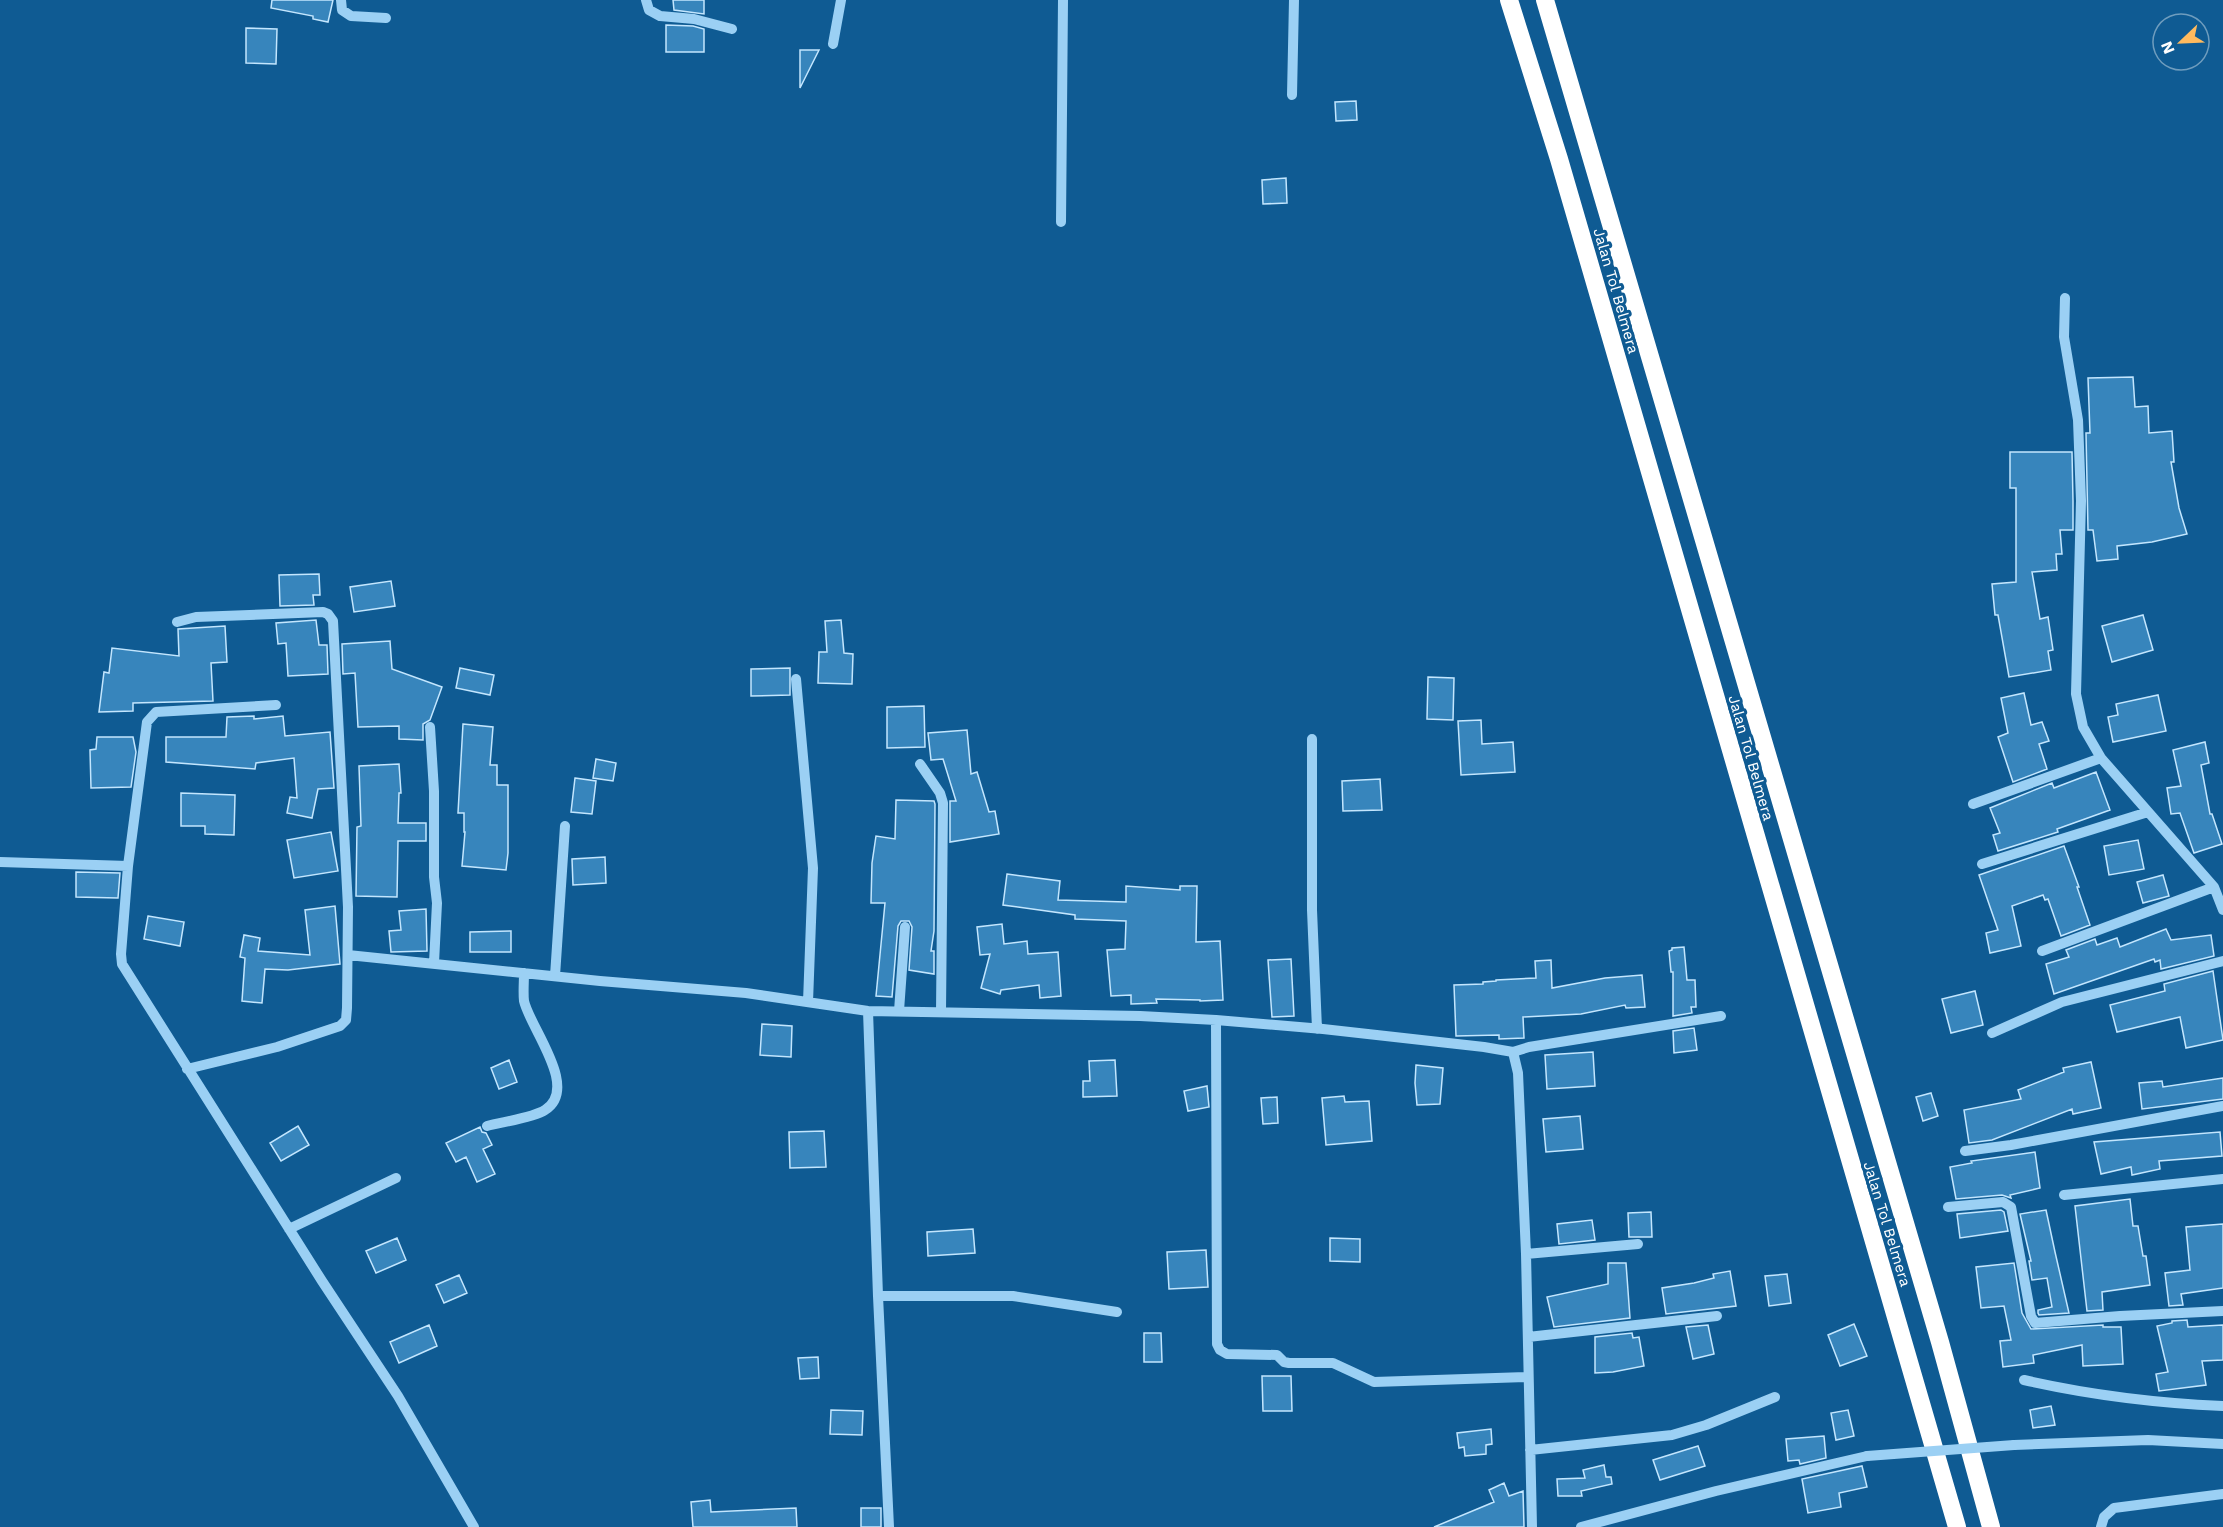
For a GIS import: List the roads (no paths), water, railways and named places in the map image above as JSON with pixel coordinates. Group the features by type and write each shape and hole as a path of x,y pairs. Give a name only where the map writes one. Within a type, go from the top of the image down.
{"highway":[{"name":"Jalan Tol Belmera","path":"1509,0 1559,159 1957,1527"},
{"name":"Jalan Tol Belmera","path":"1545,0 1941,1342 1991,1527"}],"street":[{"path":"341,0 342,10 351,16 386,18"},
{"path":"646,0 649,10 660,16 694,19 732,30"},
{"path":"833,44 841,0"},
{"path":"1061,222 1063,0"},
{"path":"1292,95 1294,0"},
{"path":"2065,298 2064,337 2078,420 2081,501 2076,694 2083,727 2101,758 2214,887 2223,910"},
{"path":"177,622 196,617 323,612 328,614 333,621 348,955 346,1020 340,1026 286,1044 187,1069"},
{"path":"796,679 813,868 808,1002"},
{"path":"276,705 156,712 147,722 128,866 121,954 123,969 398,1396 474,1527"},
{"path":"430,727 434,791 434,877 437,903 434,963"},
{"path":"1312,739 1312,909 1317,1029"},
{"path":"1973,804 2101,758"},
{"path":"920,764 940,793 943,803 941,1012"},
{"path":"1982,864 2148,812"},
{"path":"555,976 565,826"},
{"path":"0,862 128,866"},
{"path":"2042,951 2214,887"},
{"path":"899,1011 904,927"},
{"path":"348,955 746,993 867,1011 1140,1016 1216,1020 1317,1029 1513,1052 1529,1047 1721,1016"},
{"path":"1992,1033 2062,1002 2223,961"},
{"path":"487,1126 543,1112 553,1104 556,1096 554,1066 524,1000 524,973"},
{"path":"867,1011 889,1527"},
{"path":"1216,1020 1217,1344 1221,1350 1227,1354 1277,1355 1284,1362 1289,1363 1320,1361 1333,1363 1374,1382 1528,1377"},
{"path":"1513,1052 1518,1073 1526,1254 1532,1527"},
{"path":"1965,1151 2223,1106"},
{"path":"289,1229 396,1178"},
{"path":"2064,1195 2223,1179"},
{"path":"1948,1207 2003,1202 2011,1207 2031,1316 2035,1323 2223,1311"},
{"path":"1526,1254 1638,1244"},
{"path":"878,1296 1013,1296 1118,1312"},
{"path":"1528,1337 1717,1316"},
{"path":"2024,1380 2121,1398 2223,1406"},
{"path":"1530,1450 1672,1435 1706,1425 1775,1397"},
{"path":"1581,1527 1716,1491 1867,1456 2014,1445 2148,1440 2223,1444"},
{"path":"2102,1527 2104,1517 2114,1508 2223,1494"}]}
